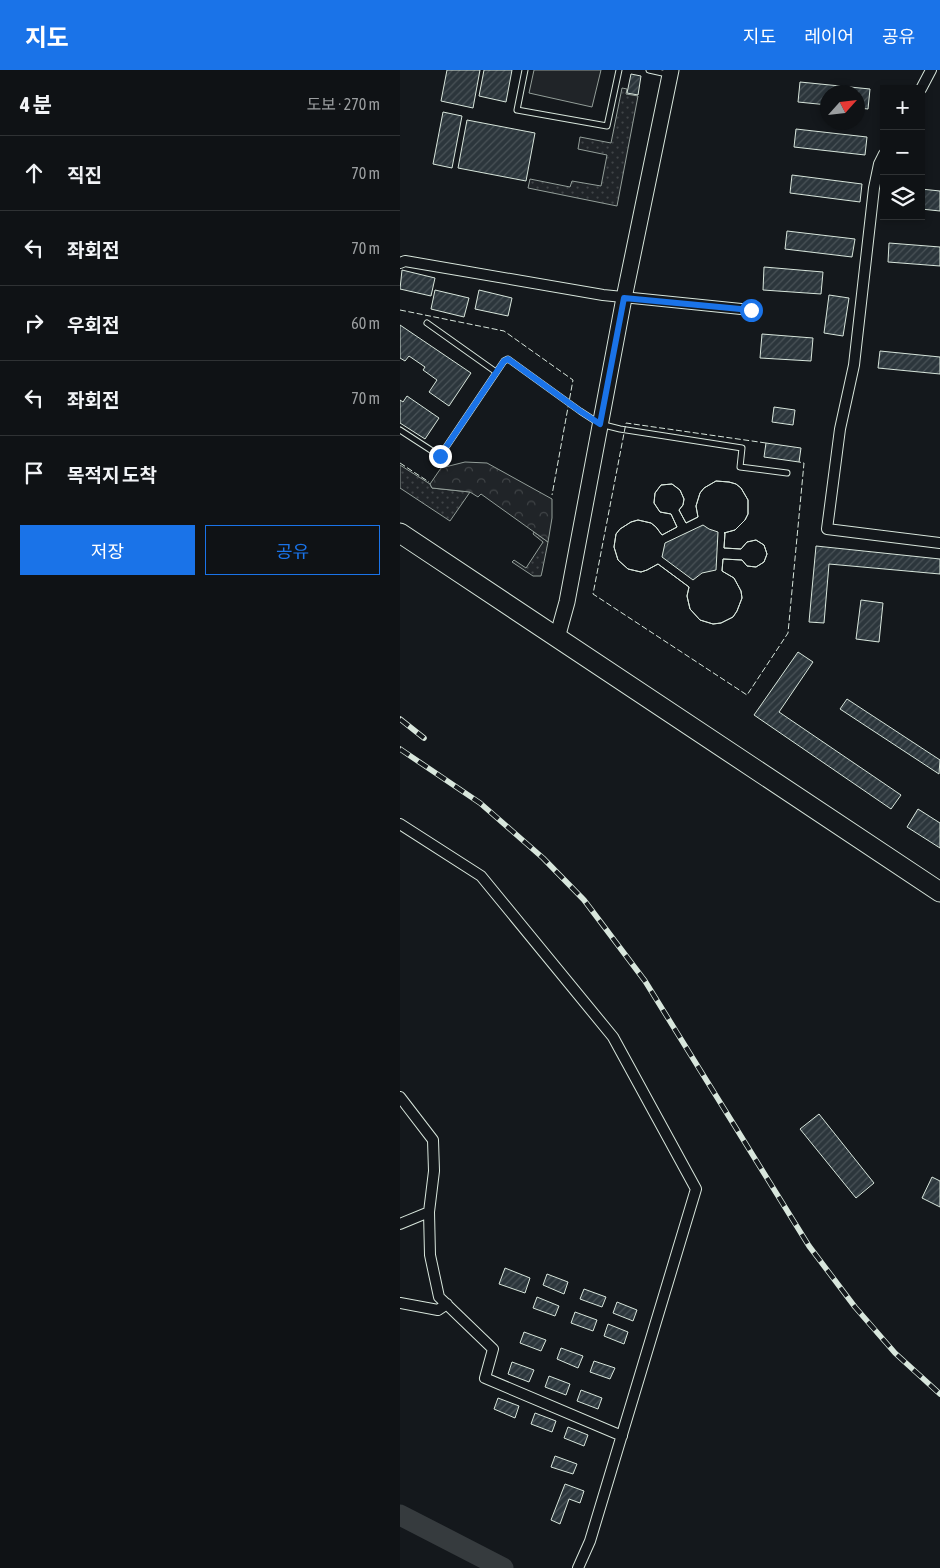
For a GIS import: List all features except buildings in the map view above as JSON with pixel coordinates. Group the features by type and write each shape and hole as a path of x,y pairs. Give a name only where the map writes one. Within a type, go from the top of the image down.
{"highway":[{"path":"400,533 940,892"}],"street":[{"path":"923,85 931,70"},
{"path":"557,638 567,602 624,298 671,72"},
{"path":"880,162 874,188 854,365 840,429 827,529 940,543"},
{"path":"400,263 405,261 624,298 751,310"},
{"path":"400,824 481,876 613,1037 696,1189 590,1541 578,1568"},
{"path":"400,1097 433,1140 434,1171 429,1212 430,1255 439,1297 493,1349 486,1378 622,1436"},
{"path":"400,1224 429,1212"},
{"path":"400,1304 438,1310 447,1304"}],"lane":[{"path":"525,70 518,110 607,126 619,70"},
{"path":"649,70 671,72"},
{"path":"427,323 496,372"},
{"path":"400,430 440,456 496,372 504,361 508,359 600,424 620,429 742,448 740,468 787,473"}],"green space":[{"path":"534,70 601,70 592,107 529,93"},
{"path":"622,88 627,89 626,94 638,96 617,206 528,188 530,179 570,187 572,181 601,186 607,155 578,149 580,137 611,143"},
{"path":"465,462 487,463 552,499 552,518 548,542 481,494 478,497 470,492 432,488 430,484 441,468"},
{"path":"400,465 430,484 432,488 470,492 450,521 400,488"},
{"path":"534,532 548,542 541,576 533,576 512,562 514,560 526,568 543,542 533,534"}],"waterway":[{"path":"400,1515 503,1568"}],"railway":[{"path":"400,719 424,738"},
{"path":"400,749 480,803 543,858 584,900 645,981 809,1246 855,1307 895,1353 940,1394"}],"fence":[{"path":"400,310 504,331 573,380 552,495"},
{"path":"766,443 626,423 593,594 747,695 788,633 804,463 799,462"},
{"path":"400,463 429,482"}],"route":[{"path":"440,456 504,361 508,359 600,424 624,298 751,310"}]}
